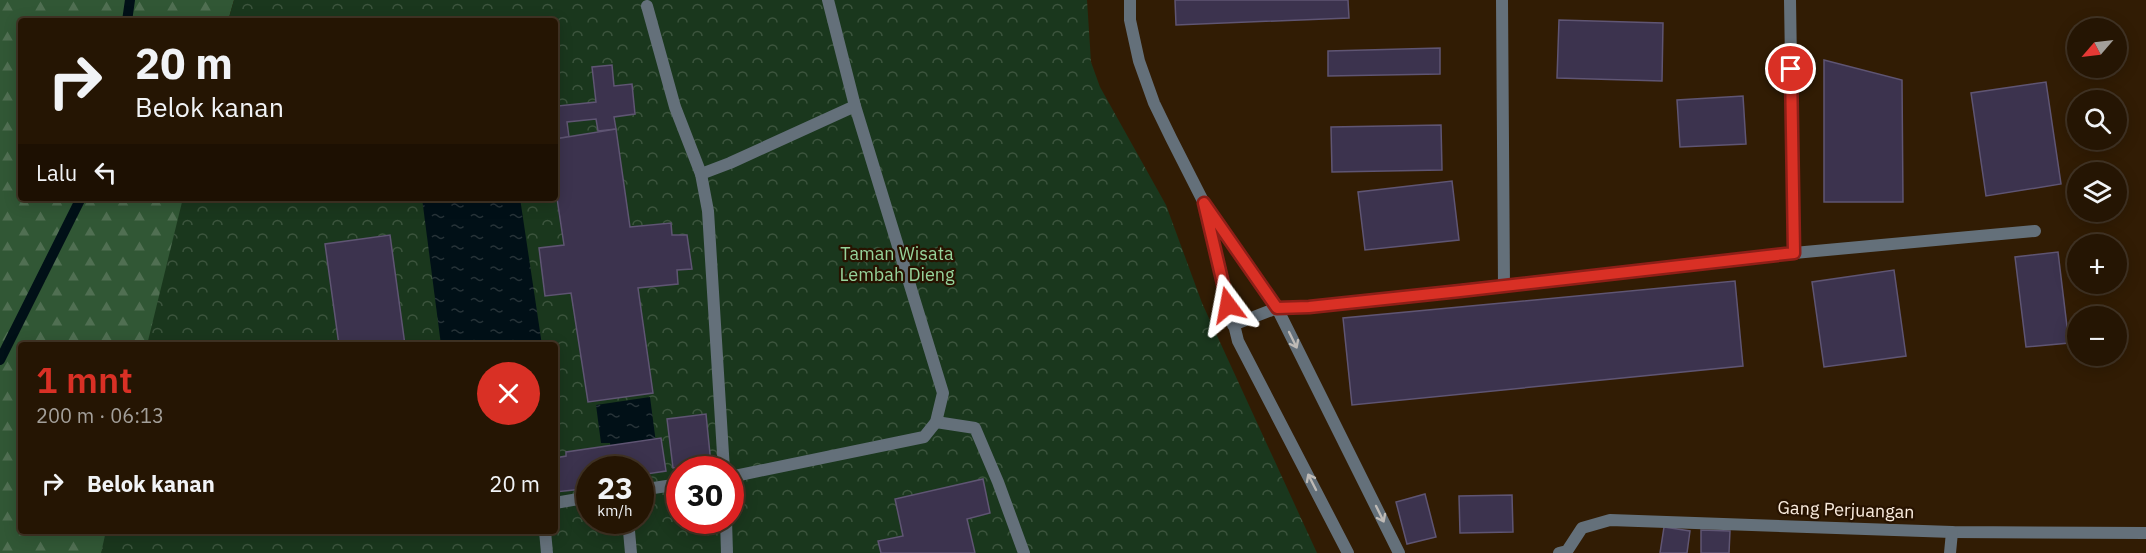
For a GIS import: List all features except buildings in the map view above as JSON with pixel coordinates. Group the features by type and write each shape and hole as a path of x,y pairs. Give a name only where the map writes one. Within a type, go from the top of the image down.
{"street":[{"path":"744,474 924,437 936,422 943,393 855,106 828,0"},
{"path":"1130,0 1130,20 1139,61 1154,103 1204,203 1277,308 1399,553"},
{"path":"1502,0 1504,287"},
{"path":"1790,0 1794,253"},
{"path":"647,6 675,106 701,174 708,211 723,456"},
{"path":"701,174 855,106"},
{"path":"1204,203 1238,341 1348,553"},
{"path":"1233,325 1277,308 1309,307 1504,287 1794,253 2035,231"},
{"path":"936,422 975,428 1024,553"},
{"path":"558,502 576,499"},
{"name":"Gang Perjuangan","path":"1559,553 1567,551 1582,528 1610,520 1952,532 2146,533"},
{"path":"1950,553 1952,532"},
{"path":"545,534 547,553"},
{"path":"629,534 631,553"},
{"path":"726,534 727,553"}],"green space":[{"path":"0,0 234,0 229,18 18,18 18,201 186,201 154,342 18,342 18,534 109,534 105,553 0,553"},
{"name":"Taman Wisata Lembah Dieng","path":"234,0 1087,0 1091,62 1100,87 1166,205 1202,303 1317,553 101,553 105,534 558,534 558,342 148,342 182,201 558,201 558,18 229,18"}],"water":[{"path":"422,201 520,201 542,342 441,342"},
{"path":"650,397 656,443 611,450 610,443 601,443 596,405"}],"waterway":[{"path":"127,18 130,0"},
{"path":"0,360 80,201"}],"route":[{"path":"1228,305 1204,203 1277,308 1309,307 1460,291 1794,253 1791,69"}]}
